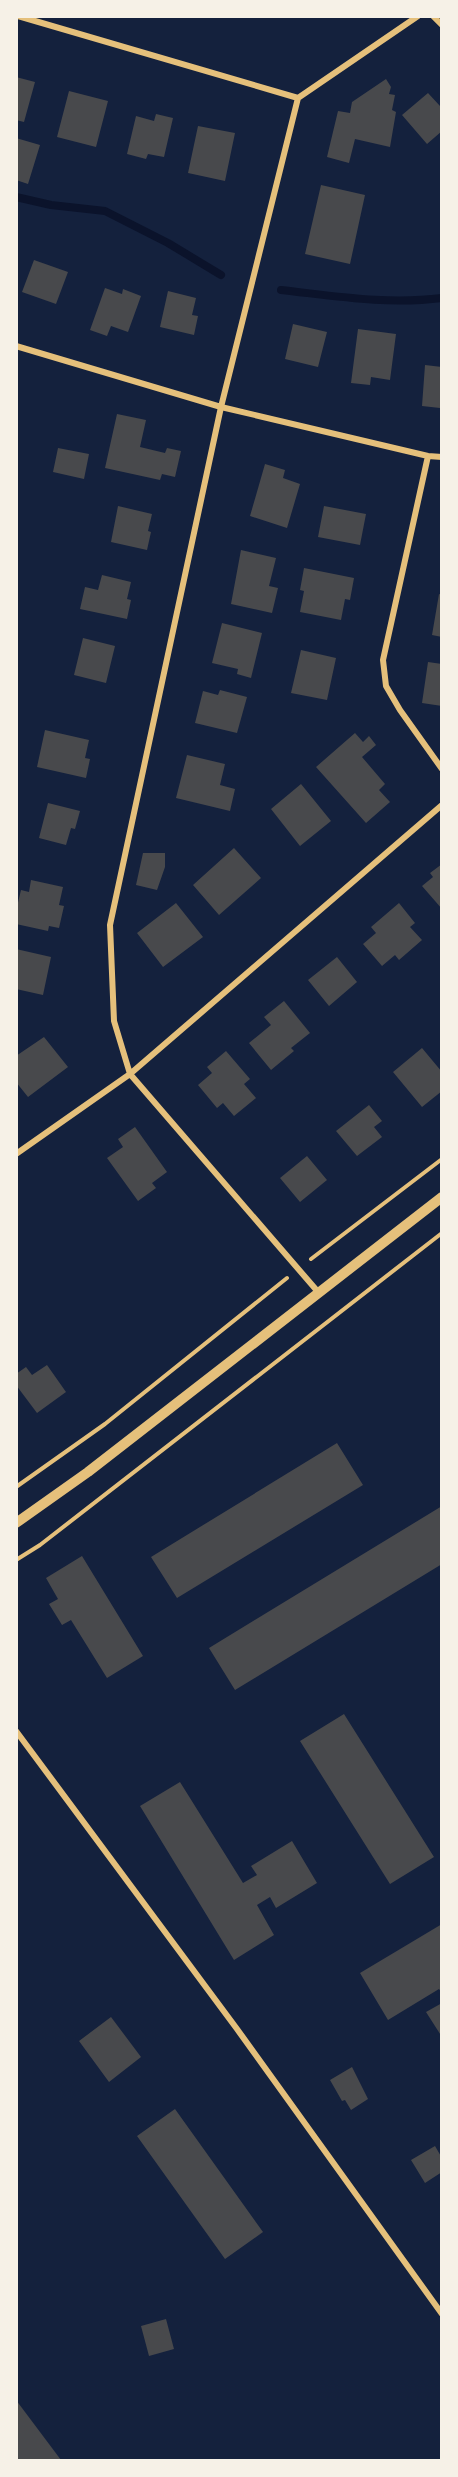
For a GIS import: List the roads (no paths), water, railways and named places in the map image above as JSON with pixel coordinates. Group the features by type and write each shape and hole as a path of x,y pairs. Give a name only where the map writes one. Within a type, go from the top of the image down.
{"street":[{"path":"18,16 298,98"},
{"path":"320,1294 130,1074 114,1021 110,925 221,407 298,98 418,16"},
{"path":"433,16 441,25"},
{"path":"16,346 221,407 428,456 441,457"},
{"path":"428,456 383,660 386,686 441,769"},
{"path":"16,1154 130,1074 441,805"},
{"path":"16,1523 88,1472 320,1294 441,1197"},
{"path":"16,1731 224,2011 441,2314"}],"waterway":[{"path":"16,197 51,205 105,211 168,243 221,275"},
{"path":"281,290 401,301 442,298"}]}
